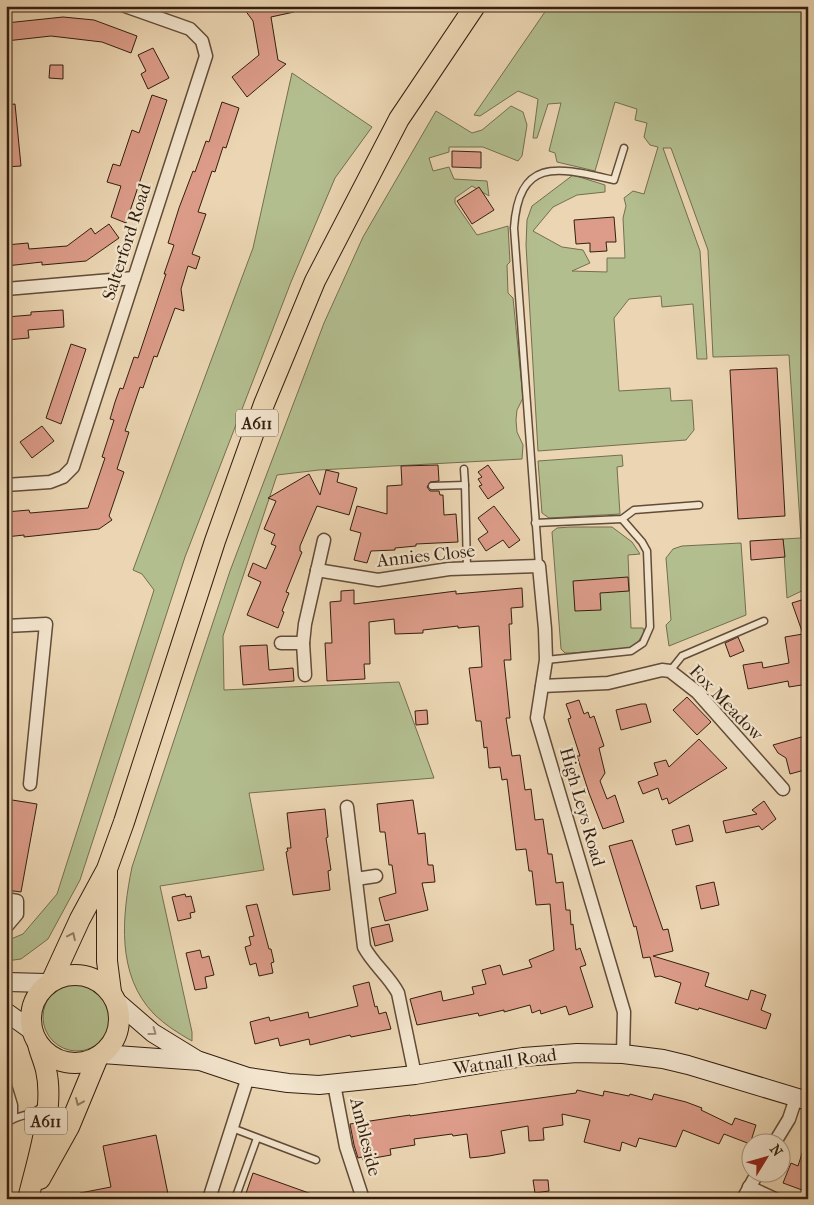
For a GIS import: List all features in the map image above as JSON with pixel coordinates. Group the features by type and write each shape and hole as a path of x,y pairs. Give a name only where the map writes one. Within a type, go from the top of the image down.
{"main road":[{"name":"A611","path":"50,981 107,869 215,541 264,404 316,281 399,119 474,6"},
{"name":"A611","path":"107,869 107,961 113,996"},
{"path":"6,982 50,981 67,975 84,975 99,981 113,996 119,1017 118,1031 113,1042 100,1055 83,1063 69,1063 56,1059 45,1052 34,1036 6,1012"},
{"path":"34,1036 30,1013 33,1002 38,992 50,981"},
{"name":"Watnall Road","path":"113,996 153,1033 200,1062"},
{"name":"A611","path":"29,1199 45,1130 48,1100 46,1071 34,1036"},
{"name":"Watnall Road","path":"100,1055 200,1062 248,1077 319,1085 415,1075 523,1056 577,1053 623,1054 688,1065 802,1099"},
{"name":"A611","path":"29,1199 69,1127 100,1055"}],"street":[{"name":"Salterford Road","path":"6,485 50,482 63,477 72,467 206,56 202,41 190,29 125,6"},
{"path":"6,289 134,278"},
{"path":"305,676 302,643 324,540"},
{"name":"Annies Close","path":"317,570 378,580 449,569 539,566"},
{"name":"High Leys Road","path":"539,566 546,660 538,718 624,1012 623,1054"},
{"path":"6,626 46,624 30,784"},
{"path":"281,643 302,643"},
{"name":"Fox Meadow","path":"542,686 608,683 662,670 670,671 697,692 783,789"},
{"path":"347,807 364,947 371,960 392,982 398,993 415,1075"},
{"path":"356,879 376,876"},
{"path":"6,899 17,901 17,914 6,927"},
{"path":"209,1199 248,1077"},
{"name":"Ambleside","path":"334,1084 346,1147 363,1199"},
{"path":"781,1132 802,1099"},
{"path":"743,1199 752,1182"},
{"path":"749,1187 774,1199"}],"lane":[{"path":"539,566 514,228 515,212 520,195 529,180 542,172 566,171 614,180 624,148"},
{"path":"464,469 467,568"},
{"path":"432,486 465,485"},
{"path":"536,523 622,519 634,510 699,505"},
{"path":"546,660 630,651 643,643 650,627 647,551 642,542 622,519"},
{"path":"670,671 682,656 764,621"},
{"path":"6,1079 14,1105 14,1117"},
{"path":"6,1124 14,1117 28,1116 37,1112 48,1100"},
{"path":"232,1128 316,1160"},
{"path":"236,1199 257,1138"}],"green space":[{"path":"549,6 808,6 808,588 787,598 783,539 801,538 789,355 713,357 708,250 671,148 663,148 700,251 707,359 697,359 693,304 662,307 661,296 629,299 614,318 619,391 670,388 671,401 692,400 694,430 686,440 538,451 526,245 527,220 532,206 573,175 605,185 605,192 577,195 553,207 533,231 562,247 583,250 590,263 572,271 607,272 607,258 625,258 623,218 626,206 624,198 633,191 644,194 658,147 650,145 644,137 647,123 635,120 637,109 615,102 595,171 557,162 555,153 549,151 561,103 548,104 537,138 533,138 538,99 518,91 480,116 474,115"},
{"path":"292,73 372,127 335,178 291,282 185,557 80,880 48,939 21,959 6,961 6,941 23,934 57,894 154,590 142,574 133,570 253,248"},
{"path":"511,106 523,112 527,125 522,156 518,161 483,147 449,147 449,152 429,158 433,171 449,167 454,179 487,181 489,196 472,186 455,198 455,203 477,235 508,226 510,262 507,265 508,293 513,298 523,398 517,410 516,420 517,432 523,445 522,459 319,470 277,475 223,636 224,690 399,682 434,778 249,793 264,870 160,886 192,1032 192,1041 172,1029 154,1014 142,998 133,981 125,944 126,905 132,867 230,571 324,323 363,237 436,111 472,133 482,130"},
{"path":"622,455 623,466 617,467 620,514 549,518 542,513 538,461"},
{"path":"612,527 632,542 640,554 628,555 631,628 643,628 644,632 638,642 629,648 572,653 565,653 561,649 552,532 557,528"},
{"path":"741,543 746,615 669,646 666,625 671,620 666,558 673,549 682,546"},
{"path":"70,983 84,983 96,988 106,998 111,1010 111,1024 106,1036 96,1046 84,1051 70,1051 58,1046 48,1036 43,1024 43,1010 48,998 58,988"}],"building":[{"path":"242,6 294,6 294,12 271,17 278,60 286,64 247,97 232,77 259,55 253,21"},
{"path":"63,17 94,20 137,36 131,53 102,42 51,36 6,41 6,23"},
{"path":"153,48 169,78 148,89 141,74 146,71 138,55"},
{"path":"50,65 63,65 63,79 49,78"},
{"path":"152,95 167,100 126,223 111,217 121,186 107,182 113,164 120,166 132,130 139,133"},
{"path":"222,102 239,108 226,148 223,147 215,172 212,171 198,212 206,214 192,254 200,257 196,269 188,266 181,289 184,311 175,308 157,357 154,356 143,388 140,387 125,431 129,432 117,469 124,472 109,516 112,520 99,529 24,537 24,535 6,537 6,512 29,510 30,513 88,508 105,458 102,457 114,420 110,419 115,402 120,388 123,389 134,357 138,358 166,274 164,274 174,245 168,243 179,208 206,141 209,142"},
{"path":"15,104 21,166 6,167 6,105"},
{"path":"452,151 481,152 481,168 452,167"},
{"path":"479,187 494,210 472,224 457,201"},
{"path":"614,217 616,242 606,242 607,251 590,252 590,243 576,244 574,220"},
{"path":"109,224 119,238 86,261 42,265 42,262 6,266 6,245 28,243 29,249 67,246 91,228 95,234"},
{"path":"63,310 64,327 28,330 29,338 6,340 6,317 31,315 31,312"},
{"path":"71,344 86,349 61,424 46,418"},
{"path":"777,368 785,516 738,519 730,370"},
{"path":"42,426 54,441 32,458 20,442"},
{"path":"438,465 439,481 430,482 427,487 430,491 439,491 440,495 443,495 444,515 456,514 458,542 416,544 416,546 395,548 395,550 371,551 367,563 354,560 361,533 350,530 357,506 387,514 387,486 402,485 401,466"},
{"path":"488,465 504,488 488,499 479,486 482,485 478,479 482,477 478,472"},
{"path":"326,470 339,473 337,482 357,488 349,515 317,506 300,546 300,551 302,552 286,592 289,593 278,628 247,615 261,582 248,576 253,563 266,569 276,546 271,544 275,534 264,529 276,501 268,498 309,474 320,495"},
{"path":"494,506 520,540 509,548 503,540 486,551 478,539 488,532 478,518"},
{"path":"783,539 785,557 751,560 750,541"},
{"path":"628,577 629,591 600,593 601,610 575,611 573,581"},
{"path":"522,588 523,607 511,608 512,624 509,624 511,660 504,660 510,718 506,718 512,756 520,755 525,790 531,789 535,820 543,819 548,854 552,854 556,883 563,882 566,910 570,910 576,950 580,948 586,965 580,967 593,1007 569,1015 566,1006 541,1014 540,1010 532,1013 530,1005 504,1012 504,1010 479,1016 478,1013 417,1025 410,999 441,991 443,1001 474,994 472,987 486,984 482,970 500,965 503,975 532,967 529,960 554,950 550,904 536,905 532,871 529,871 526,849 516,850 507,779 502,780 500,767 489,768 487,747 484,748 481,721 476,721 469,668 482,667 479,626 458,628 458,626 423,630 423,633 395,634 394,619 369,622 370,664 364,664 365,679 327,681 325,643 332,643 330,602 341,601 341,591 354,590 354,604 456,591 456,594"},
{"path":"808,598 808,684 789,687 788,681 748,689 743,665 762,662 763,668 789,663 785,637 803,634 792,603"},
{"path":"738,637 744,651 730,657 725,643"},
{"path":"267,645 269,670 293,668 294,681 243,685 240,646"},
{"path":"687,697 711,722 697,735 673,710"},
{"path":"579,700 584,714 588,712 590,718 594,716 604,746 599,748 605,773 600,781 607,799 615,795 624,822 603,829 577,756 580,756 568,719 571,718 566,704"},
{"path":"646,704 651,722 621,730 616,710"},
{"path":"427,710 428,724 416,725 415,711"},
{"path":"805,736 808,748 808,769 790,774 786,758 778,753 773,745"},
{"path":"699,739 727,768 669,804 667,798 662,800 658,788 643,794 638,782 658,775 654,763 666,760 669,767"},
{"path":"6,799 37,804 21,892 6,890"},
{"path":"413,800 418,834 425,833 428,865 433,865 435,882 422,883 428,910 385,921 379,898 396,893 392,865 389,865 385,832 380,832 377,804"},
{"path":"764,801 776,819 762,830 759,826 726,833 723,821 757,814 752,810"},
{"path":"325,809 328,837 326,838 331,870 328,871 330,890 293,895 286,852 288,851 287,848 291,848 287,813"},
{"path":"689,825 693,841 676,845 672,830"},
{"path":"632,840 663,930 668,929 673,951 653,956 709,973 705,986 748,1000 751,990 766,995 761,1010 771,1014 766,1029 699,1008 698,1010 675,1003 681,983 660,976 655,977 650,957 643,958 636,926 634,927 609,846"},
{"path":"714,882 719,905 701,909 696,886"},
{"path":"185,894 186,897 191,896 195,912 190,913 191,918 178,921 172,897"},
{"path":"257,904 274,962 271,963 273,973 259,976 256,963 250,965 245,947 251,945 249,937 254,936 246,906"},
{"path":"389,924 393,941 375,946 371,928"},
{"path":"200,950 202,958 209,956 214,975 205,977 207,988 195,990 186,953"},
{"path":"369,982 375,1007 377,1006 379,1014 386,1012 391,1029 351,1037 350,1035 310,1045 309,1039 280,1046 278,1038 255,1044 250,1022 269,1017 270,1021 308,1012 309,1018 358,1006 353,986"},
{"path":"577,1090 603,1096 604,1091 629,1096 630,1094 652,1100 654,1094 702,1108 701,1110 732,1125 735,1118 756,1125 754,1132 742,1132 742,1141 724,1134 719,1144 683,1130 676,1147 639,1138 636,1147 622,1142 620,1151 584,1142 590,1120 562,1114 563,1125 543,1128 544,1140 529,1141 528,1126 501,1131 505,1153 470,1158 467,1134 453,1136 452,1134 414,1139 415,1145 390,1149 391,1155 363,1160 362,1157 358,1158 350,1124 410,1115 576,1093"},
{"path":"156,1135 169,1199 80,1199 80,1193 111,1187 103,1146"},
{"path":"805,1144 808,1145 808,1176 802,1190 783,1183 792,1182 792,1163 798,1166"},
{"path":"253,1173 320,1197 320,1199 244,1199"},
{"path":"533,1180 548,1180 549,1191 535,1193"}]}
